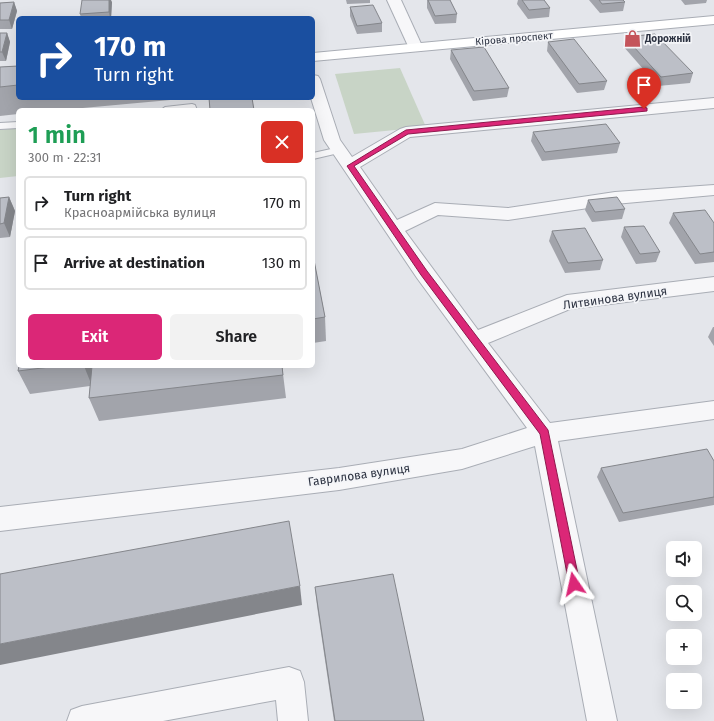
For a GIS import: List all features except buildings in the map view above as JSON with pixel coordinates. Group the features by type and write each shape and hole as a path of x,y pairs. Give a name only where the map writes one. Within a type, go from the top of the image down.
{"street":[{"path":"394,0 416,48"},
{"name":"Кірова проспект","path":"315,57 714,20"},
{"path":"315,85 332,140 424,273 544,433 602,721"},
{"path":"345,158 406,132 714,103"},
{"path":"394,230 436,209 508,214 615,198 714,190"},
{"name":"Литвинова вулиця","path":"474,340 567,302 714,284"},
{"name":"Гаврилова вулиця","path":"0,519 340,479 462,459 544,433 714,410"},
{"path":"82,721 289,682 293,721"}],"lane":[{"path":"183,108 192,108"},
{"path":"0,126 16,125"},
{"path":"315,156 345,158"}],"green space":[{"path":"400,68 426,127 354,134 335,74"},
{"path":"16,128 16,176 0,178 0,130"}],"place":[{"name":"Дорожній","path":"632,39"}],"route":[{"path":"574,584 544,433 424,273 350,166 406,132 644,109"}]}
